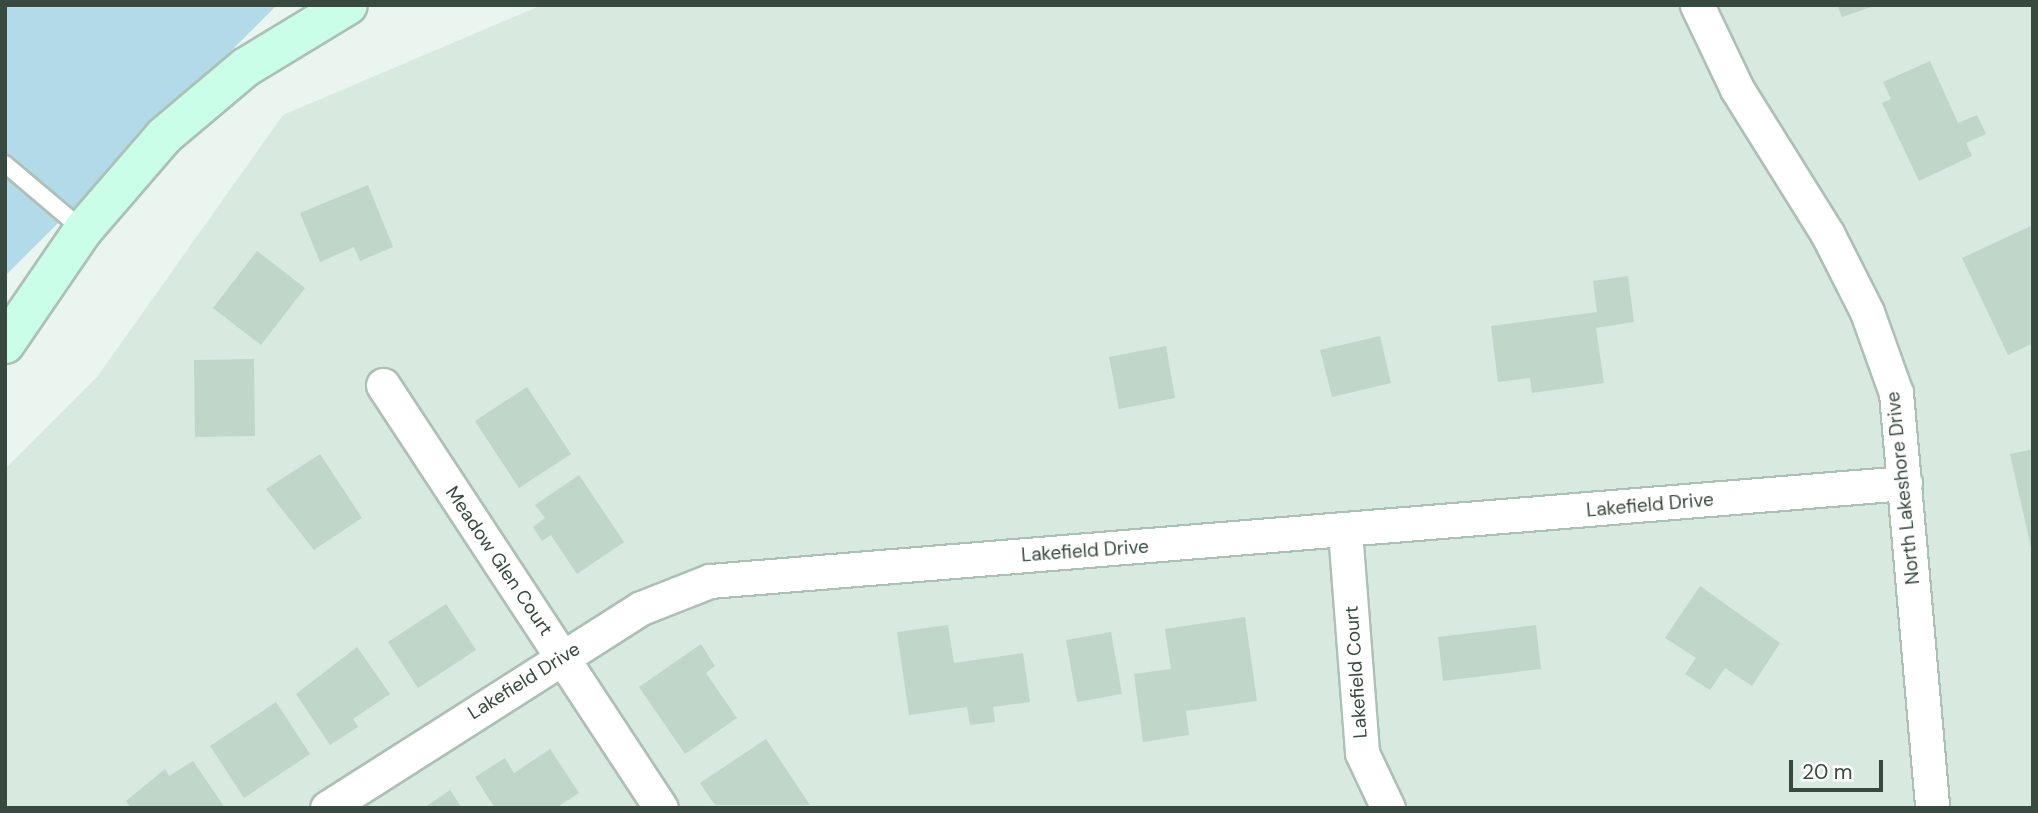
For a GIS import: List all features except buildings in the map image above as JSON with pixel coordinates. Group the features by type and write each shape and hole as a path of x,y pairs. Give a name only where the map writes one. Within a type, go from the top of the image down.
{"main road":[{"path":"5,344 83,230 164,136 246,66 348,5"}],"street":[{"name":"North Lakeshore Drive","path":"1697,5 1737,89 1827,233 1867,312 1896,393 1932,808"},
{"name":"Meadow Glen Court","path":"383,385 661,808"},
{"name":"Lakefield Drive","path":"327,808 640,608 710,582 1905,483"},
{"name":"Lakefield Court","path":"1345,531 1362,752 1388,808"}],"lane":[{"path":"5,164 83,230"}],"shaded area":[{"path":"5,5 277,5 5,276"},
{"path":"542,5 2033,5 2033,808 5,808 5,469 97,377 283,115"}]}
